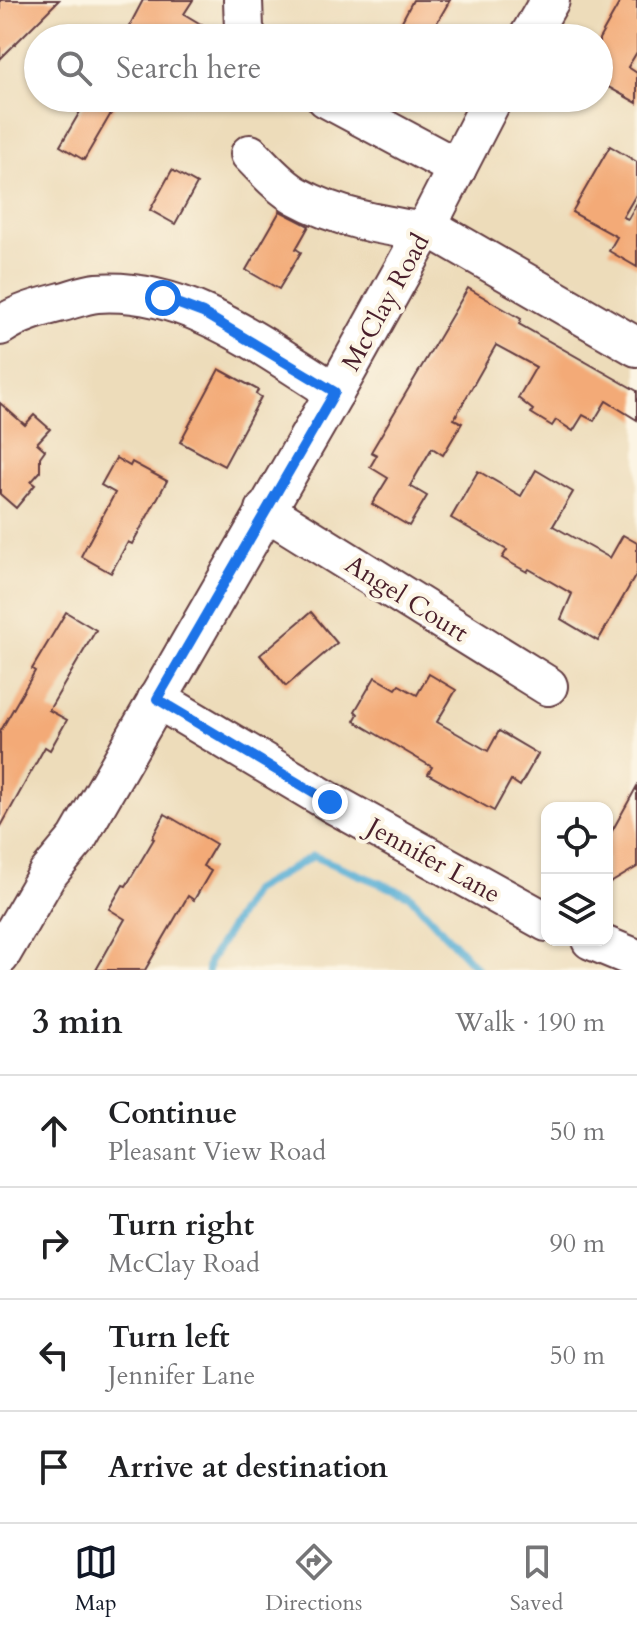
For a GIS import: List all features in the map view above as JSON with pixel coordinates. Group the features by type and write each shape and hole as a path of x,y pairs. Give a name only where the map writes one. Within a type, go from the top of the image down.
{"street":[{"path":"243,0 244,24"},
{"path":"536,24 550,0"},
{"path":"352,112 457,168"},
{"name":"McClay Road","path":"0,956 47,875 77,839 335,392 426,229 486,112"},
{"path":"250,154 297,196 357,220 426,229 637,347"},
{"path":"0,326 17,315 95,293 130,293 163,298 203,313 335,392"},
{"name":"Angel Court","path":"265,510 548,686"},
{"name":"Jennifer Lane","path":"157,699 330,802 541,919"},
{"path":"606,946 637,959"}],"building":[{"path":"0,0 59,0 35,24 24,24 24,35 0,59"},
{"path":"143,0 193,0 184,14 201,24 130,24"},
{"path":"413,0 450,0 436,24 400,24"},
{"path":"621,0 637,0 637,52 628,67 637,73 637,103 613,90 613,24 607,24"},
{"path":"80,112 112,112 84,160 60,146"},
{"path":"610,146 637,162 637,193 623,217 628,219 637,203 637,267 609,251 617,237 572,212"},
{"path":"172,170 197,184 175,224 150,210"},
{"path":"280,211 309,226 296,249 301,252 279,289 246,270"},
{"path":"468,288 521,319 519,324 637,391 637,420 606,401 594,421 583,415 573,431 556,420 552,426 531,413 533,410 518,398 536,367 496,345 454,419 462,423 443,455 432,448 410,486 427,496 409,526 372,504 388,478 370,467 377,455 371,452"},
{"path":"219,369 258,390 256,394 261,397 224,466 180,442"},
{"path":"0,403 25,425 34,415 50,429 37,443 45,450 40,457 40,472 31,482 35,485 16,508 0,494"},
{"path":"116,458 130,466 132,462 167,481 132,544 128,542 111,573 81,556 115,493 101,485"},
{"path":"536,470 573,492 553,526 610,558 623,535 637,543 637,573 598,641 561,619 572,594 529,569 527,572 502,558 507,550 451,518 478,471 521,496"},
{"path":"66,612 96,630 49,710 67,720 50,750 45,747 0,828 0,732"},
{"path":"311,612 337,643 286,686 260,655"},
{"path":"429,674 456,690 437,722 488,751 499,731 538,754 520,786 511,780 494,811 428,774 432,767 354,721 358,714 355,711 375,677 396,689 399,685 417,695"},
{"path":"637,786 637,867 613,881 613,874 613,829"},
{"path":"165,814 216,844 203,866 211,871 194,900 188,896 145,970 96,970 125,919 109,909 154,839"}],"waterway":[{"path":"208,970 209,962 253,891 313,856 409,895 478,970"}],"route":[{"path":"163,298 203,313 335,392 157,699 330,802"}]}
